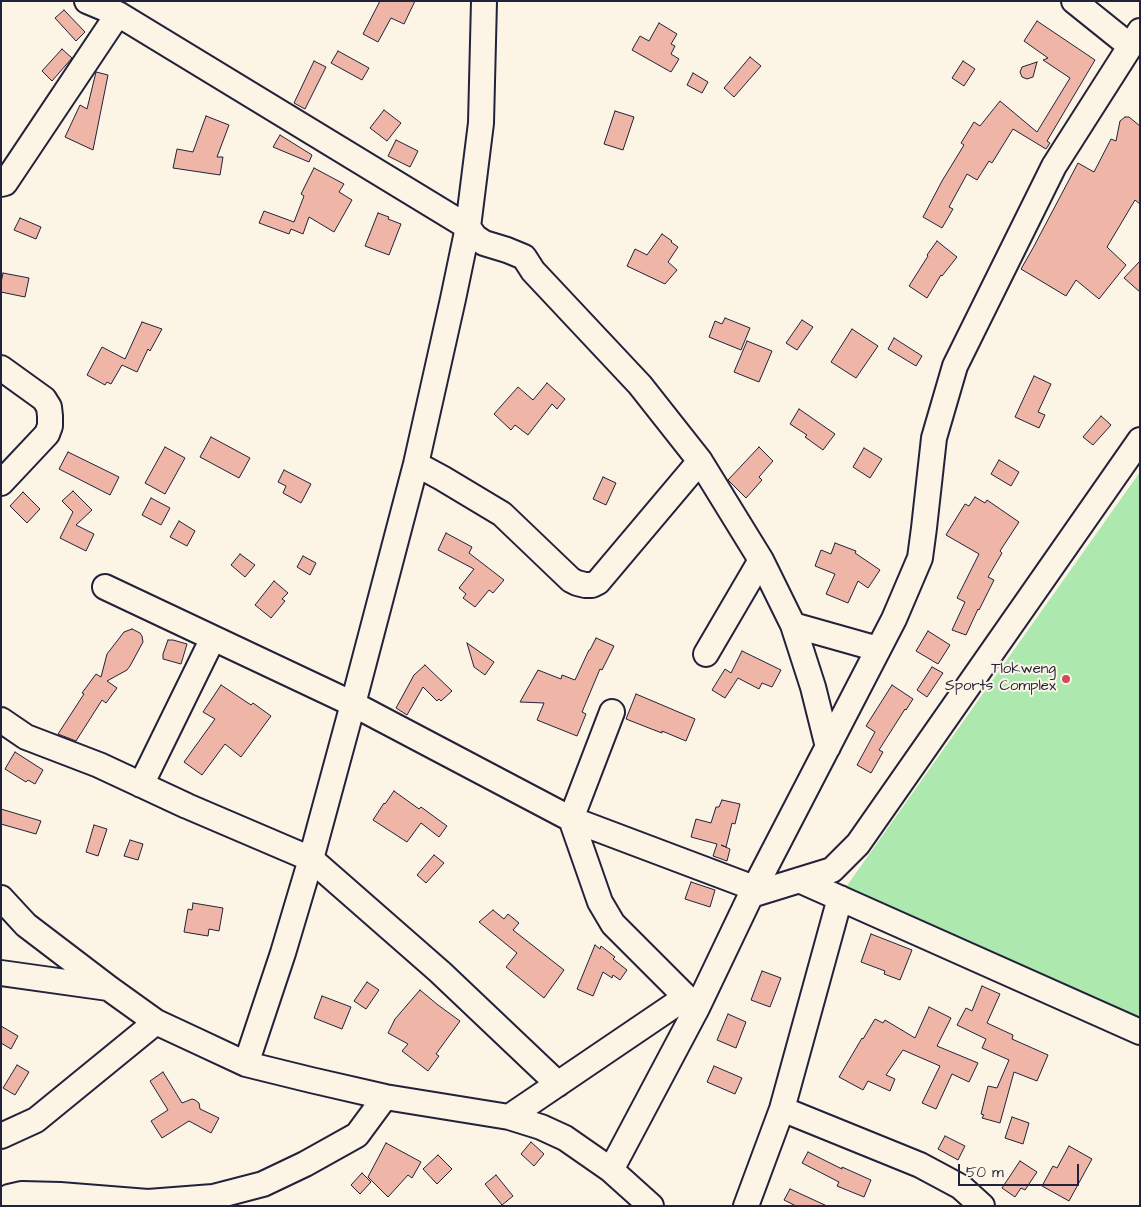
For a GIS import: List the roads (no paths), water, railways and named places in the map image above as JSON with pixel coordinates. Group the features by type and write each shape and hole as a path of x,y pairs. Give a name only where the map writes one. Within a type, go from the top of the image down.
{"street":[{"path":"87,1 118,14 468,227 475,237 484,243 524,257 533,271 640,385 700,461 761,560 793,625 813,687 828,748"},
{"path":"246,1064 283,953 310,859 416,464 468,227 481,122 484,1"},
{"path":"611,1170 692,1002 753,892 894,619 920,558 934,438 955,366 1054,166 1135,39 1074,1"},
{"path":"1,184 5,183 118,14"},
{"path":"1,368 44,399 49,407 50,426 48,434 1,483"},
{"path":"105,587 353,704 571,819 753,892 832,870 858,844 1140,440"},
{"path":"416,464 502,514 572,580 585,585 592,585 598,582 700,461"},
{"path":"706,654 761,560"},
{"path":"793,625 878,649"},
{"path":"141,784 213,638"},
{"path":"612,712 571,819 600,902 613,924 692,1002"},
{"path":"1,720 26,737 99,765 187,806 310,859 440,972 558,1084"},
{"path":"799,880 1140,1032"},
{"path":"1,898 26,924 156,1022 246,1064 385,1097 509,1117 541,1127 565,1138 611,1170 638,1202"},
{"path":"746,1206 782,1109 840,898"},
{"path":"1,973 110,989"},
{"path":"509,1117 558,1084 692,1002"},
{"path":"1,1136 36,1120 156,1022"},
{"path":"1,1202 9,1197 22,1194 60,1195 150,1204 213,1197 263,1184 305,1164 357,1135 385,1097"},
{"path":"782,1109 920,1165 961,1187 982,1206"}],"place":[{"name":"Tlokweng Sports Complex","path":"1066,679"}]}
